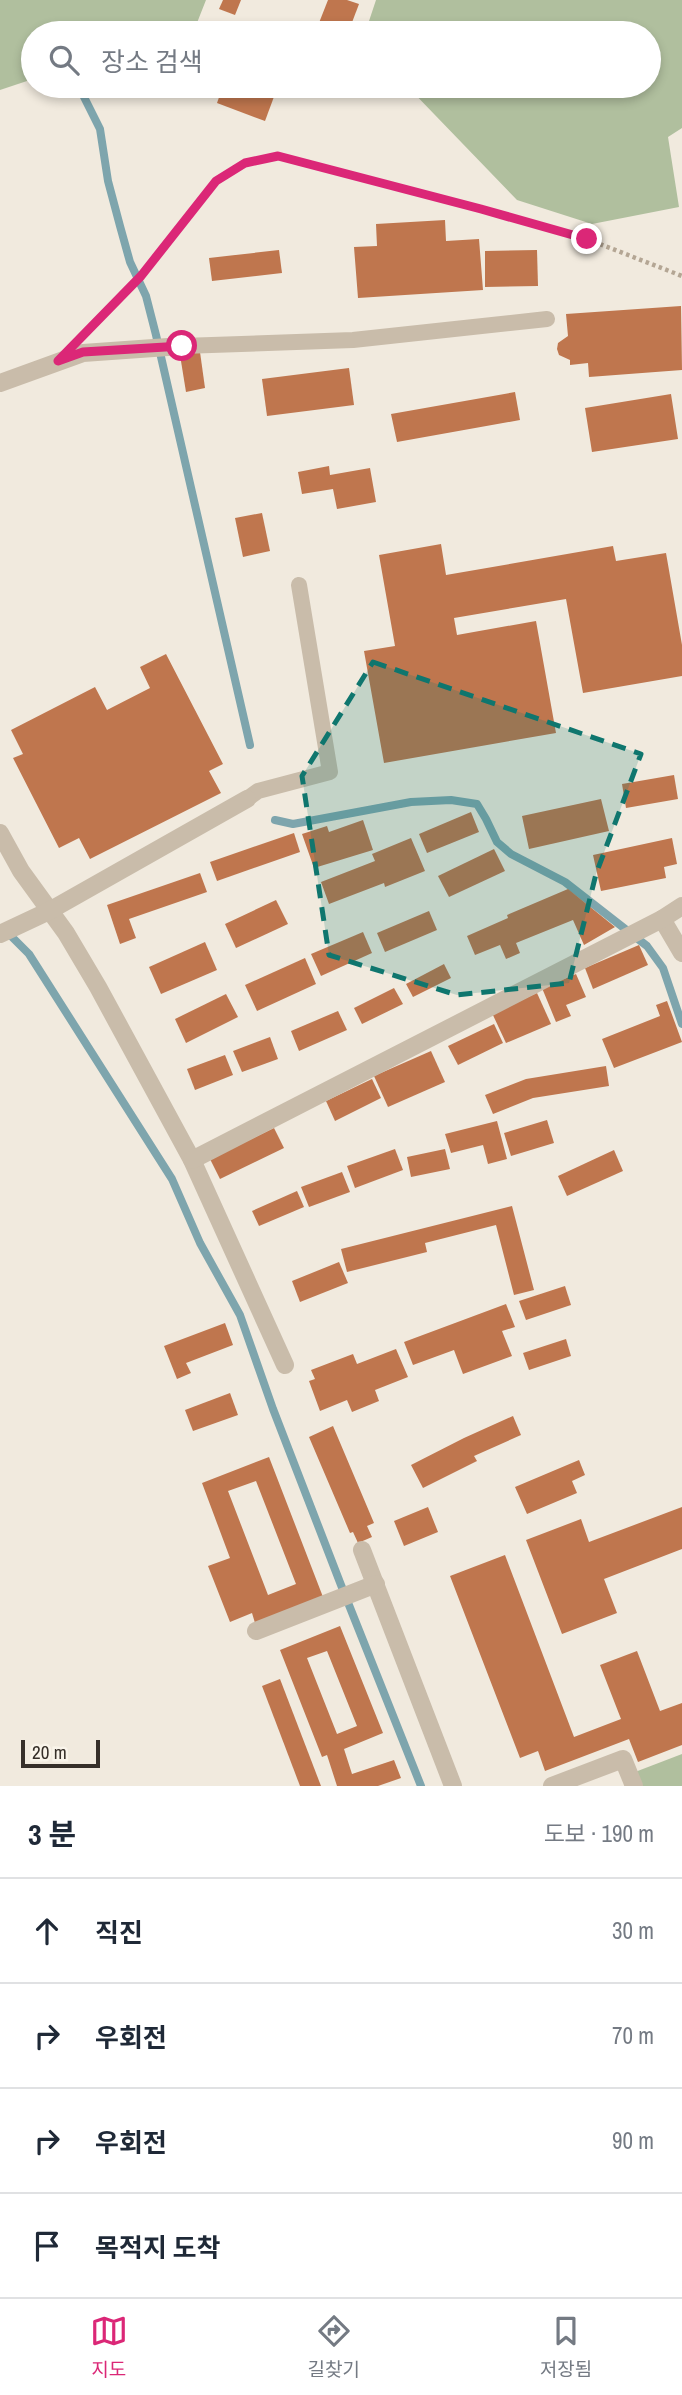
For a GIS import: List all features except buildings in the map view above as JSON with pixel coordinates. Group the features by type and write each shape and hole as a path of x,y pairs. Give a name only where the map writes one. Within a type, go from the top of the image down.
{"street":[{"path":"0,383 83,352 182,346"},
{"path":"6,931 49,911 247,799"},
{"path":"0,833 21,871 66,933 98,987 192,1160 285,1365"},
{"path":"192,1160 662,919 682,906"},
{"path":"662,919 682,953"},
{"path":"362,1550 368,1588 453,1786"},
{"path":"256,1631 368,1588"},
{"path":"552,1786 623,1759 634,1786"}],"lane":[{"path":"182,346 353,340 547,319"},
{"path":"247,799 258,791 330,772 299,585"}],"path":[{"path":"84,334 141,276 216,181 245,163 278,156 587,239 682,276"}],"highlighted area":[{"path":"373,662 641,754 596,874 569,983 457,995 329,955 302,776"}],"green space":[{"path":"0,0 206,0 198,21 21,21 21,83 0,90"},
{"path":"376,0 682,0 682,128 668,137 679,207 592,224 517,200 419,98 661,98 661,21 369,21"},
{"path":"682,1754 682,1786 641,1786 635,1772"}],"waterway":[{"path":"84,98 100,129 108,181 120,226 130,262 146,296 156,335 250,745"},
{"path":"275,820 293,824 411,802 451,800 477,804 497,842 511,854 565,882 647,946 663,968 682,1024"},
{"path":"7,932 29,954 172,1179 200,1243 240,1315 273,1409 421,1786"}],"route":[{"path":"182,346 83,352 58,361 141,276 216,181 245,163 278,156 587,239"}]}
